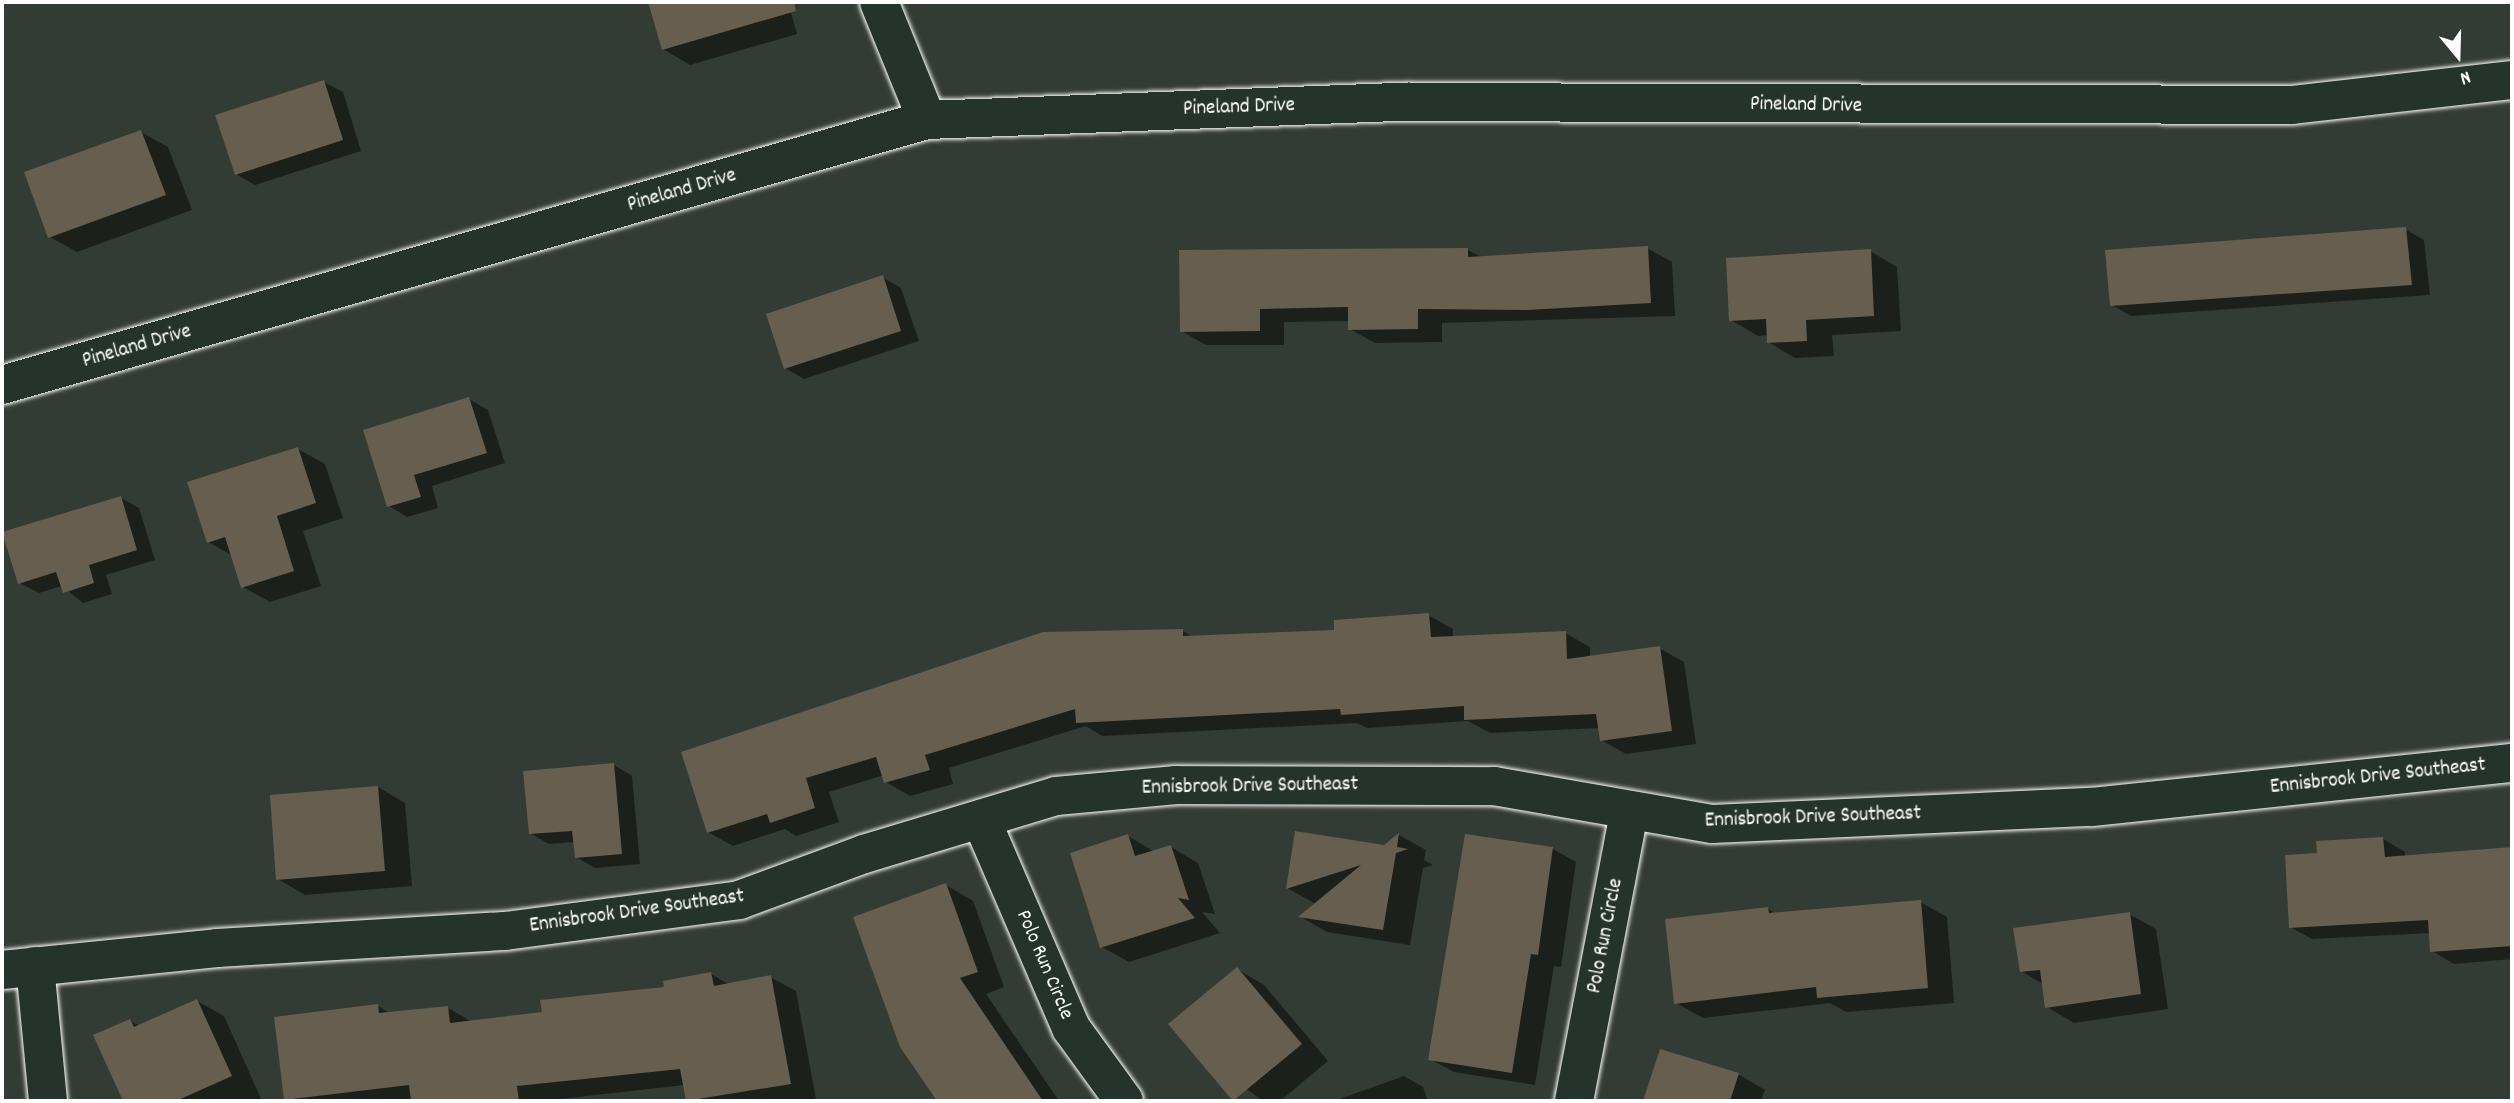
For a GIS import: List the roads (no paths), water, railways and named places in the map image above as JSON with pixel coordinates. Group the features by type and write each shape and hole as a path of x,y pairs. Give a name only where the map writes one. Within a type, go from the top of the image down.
{"street":[{"path":"878,2 927,120"},
{"name":"Pineland Drive","path":"2,385 927,120 1406,102 2292,105 2512,80"},
{"name":"Ennisbrook Drive Southeast","path":"18,968 217,948 505,931 739,900 864,854 1056,796 1176,785 1494,786 1629,813 1712,824 2092,807 2512,764"},
{"name":"Polo Run Circle","path":"1574,1101 1629,813"},
{"name":"Polo Run Circle","path":"981,819 1072,1028 1124,1101"},
{"path":"18,968 48,1101"}]}
